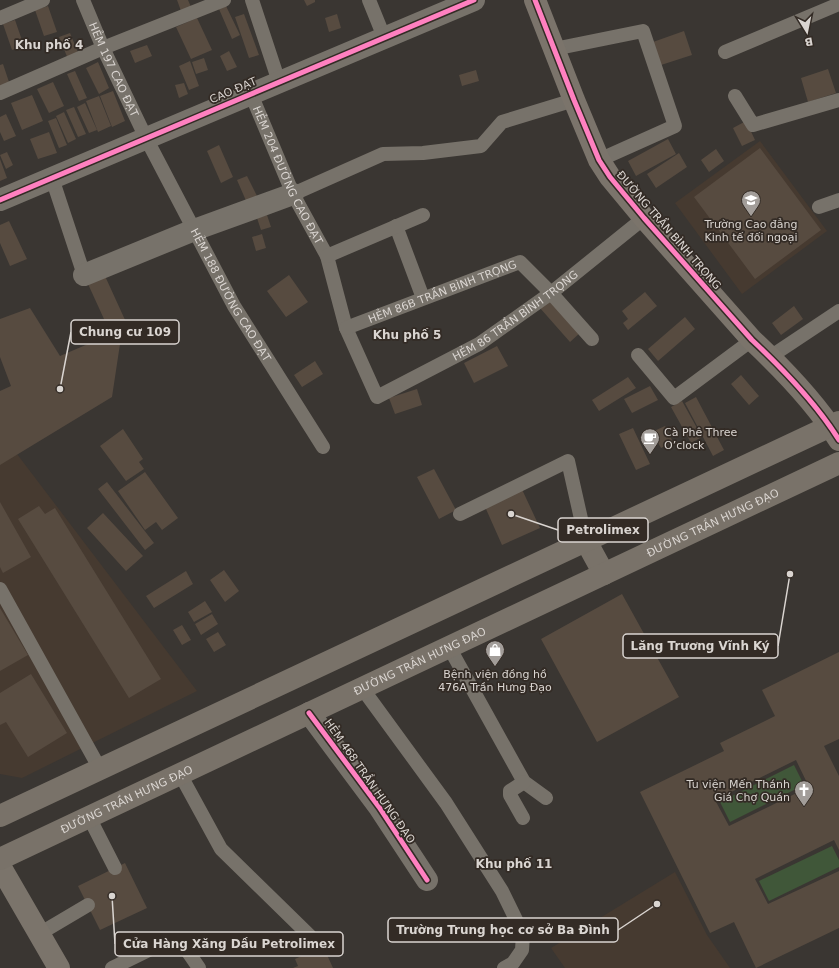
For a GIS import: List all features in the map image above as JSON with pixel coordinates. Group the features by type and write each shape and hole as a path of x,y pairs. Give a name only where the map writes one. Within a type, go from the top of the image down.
{"main road":[{"path":"0,816 586,541 836,429"},
{"name":"ĐƯỜNG TRẦN HƯNG ĐẠO","path":"0,859 839,463"},
{"path":"586,541 604,574"}],"street":[{"name":"CAO ĐẠT","path":"0,200 474,0"},
{"name":"ĐƯỜNG TRẦN BÌNH TRỌNG","path":"535,0 599,160 610,177 644,218 752,340 770,357 836,429"},
{"path":"84,275 194,230 293,194"},
{"name":"HẺM 468 TRẦN HƯNG ÐẠO","path":"310,713 379,807 426,880"},
{"path":"0,866 59,968"}],"lane":[{"path":"0,18 43,0"},
{"name":"HẺM 197 CAO ĐẠT","path":"83,0 103,48 146,138"},
{"path":"0,93 103,48 224,0"},
{"path":"252,0 278,82"},
{"path":"369,0 384,37"},
{"path":"725,52 839,4"},
{"path":"554,49 643,30 675,126 599,160"},
{"name":"HẺM 204 ĐƯỜNG CAO ĐẠT","path":"251,94 293,194 327,256 346,328 377,397"},
{"path":"735,96 753,125 839,100"},
{"path":"293,194 383,154 423,152 481,146 502,122 574,100"},
{"name":"HẺM 188 ĐƯỜNG CAO ĐẠT","path":"146,138 234,306 323,447"},
{"path":"52,178 84,275"},
{"path":"819,207 839,200"},
{"name":"HẺM 204 ĐƯỜNG CAO ĐẠT","path":"327,256 423,215"},
{"name":"HẺM 86 TRẦN BÌNH TRỌNG","path":"377,397 479,344 551,293 644,218"},
{"path":"396,226 424,298"},
{"name":"HẺM 86B TRẦN BÌNH TRỌNG","path":"346,328 520,262 551,293"},
{"path":"551,293 592,339"},
{"path":"770,357 839,311"},
{"path":"638,355 674,398 752,340"},
{"path":"460,514 568,461 586,541"},
{"path":"0,589 100,769"},
{"path":"449,647 524,782 546,798"},
{"path":"362,688 446,803 502,891 523,934 522,950 513,962 504,968"},
{"path":"180,774 221,849 310,936"},
{"path":"523,818 510,795 510,791 524,782"},
{"path":"90,817 115,868"},
{"path":"40,934 88,905"},
{"path":"112,968 155,947 170,944 186,948 199,968"}],"shaded area":[{"name":"Trường Cao đẳng Kinh tế đối ngoại","path":"760,141 827,231 742,294 675,203"},
{"path":"17,454 197,691 22,778 0,774 0,462"},
{"path":"675,872 707,935 730,968 565,968 551,948"}],"green space":[{"path":"794,765 804,785 730,822 720,802"},
{"path":"832,846 839,860 839,867 769,901 759,881"}],"building":[{"path":"177,0 188,0 191,7 181,11"},
{"path":"304,0 315,0 315,2 307,6"},
{"path":"48,6 57,32 44,36 35,10"},
{"path":"226,6 240,35 232,39 219,9"},
{"path":"244,14 259,55 249,58 235,17"},
{"path":"337,14 341,28 329,32 325,18"},
{"path":"197,18 212,50 191,59 176,27"},
{"path":"15,20 24,46 12,50 3,24"},
{"path":"684,31 692,55 661,65 653,42"},
{"path":"70,33 79,55 68,59 59,37"},
{"path":"147,45 152,56 135,63 130,51"},
{"path":"229,51 237,67 227,71 220,56"},
{"path":"204,58 208,70 196,74 192,62"},
{"path":"190,61 199,86 189,90 179,66"},
{"path":"98,62 109,88 99,94 86,68"},
{"path":"3,64 10,85 0,88 0,65"},
{"path":"828,69 836,93 808,102 801,78"},
{"path":"476,70 479,81 462,86 459,75"},
{"path":"75,71 87,98 79,101 67,74"},
{"path":"53,82 64,106 49,113 37,89"},
{"path":"184,83 188,94 179,98 175,85"},
{"path":"113,91 125,121 112,127 100,96"},
{"path":"32,95 43,121 22,130 11,103"},
{"path":"99,96 111,126 98,132 86,101"},
{"path":"85,103 97,130 89,133 77,107"},
{"path":"74,107 86,134 78,137 66,110"},
{"path":"64,112 76,139 68,143 56,116"},
{"path":"6,114 16,136 4,141 0,132 0,117"},
{"path":"56,118 67,145 59,148 48,121"},
{"path":"746,121 755,140 742,146 733,128"},
{"path":"49,132 57,153 38,159 30,139"},
{"path":"668,139 676,154 636,176 628,161"},
{"path":"219,145 233,177 221,183 207,151"},
{"name":"Trường Cao đẳng Kinh tế đối ngoại","path":"760,148 821,230 755,279 694,197"},
{"path":"716,149 724,161 709,172 701,160"},
{"path":"7,152 13,165 6,169 0,155"},
{"path":"679,153 687,167 656,188 647,174"},
{"path":"0,159 7,178 0,181"},
{"path":"247,176 258,198 247,203 237,180"},
{"path":"267,215 271,227 261,230 257,218"},
{"path":"9,221 27,259 10,266 0,243 0,225"},
{"path":"262,234 266,248 256,251 252,237"},
{"path":"289,275 308,302 286,317 267,291"},
{"path":"105,276 126,322 109,330 88,284"},
{"path":"645,292 657,306 628,330 623,323 628,319 622,311"},
{"path":"552,298 581,332 570,342 540,308"},
{"path":"794,306 803,319 781,335 772,323"},
{"path":"30,308 60,356 102,338 120,344 112,397 0,465 0,391 11,386 0,357 0,319"},
{"path":"685,317 695,329 658,361 648,349"},
{"path":"497,346 508,366 474,383 464,363"},
{"path":"315,361 323,374 302,387 294,375"},
{"path":"741,375 759,396 749,405 731,384"},
{"path":"628,377 636,388 599,411 592,400"},
{"path":"650,386 658,400 632,413 624,399"},
{"path":"417,389 422,405 395,414 389,398"},
{"path":"696,397 724,450 713,456 685,403"},
{"path":"682,401 702,437 691,443 671,407"},
{"path":"665,426 673,442 661,448 652,432"},
{"path":"633,428 650,464 636,470 619,434"},
{"path":"123,429 143,459 139,462 144,469 126,481 100,446"},
{"path":"434,469 456,510 439,519 417,477"},
{"path":"145,472 178,518 162,530 156,522 145,530 118,491"},
{"path":"107,482 154,543 145,550 98,489"},
{"path":"519,483 540,528 502,545 482,500"},
{"path":"0,502 31,557 3,573 0,567"},
{"path":"39,506 45,514 55,508 161,679 129,698 18,519"},
{"path":"103,513 143,556 126,571 87,528"},
{"path":"224,570 239,591 225,602 210,580"},
{"path":"186,571 193,584 154,608 146,596"},
{"path":"622,594 679,697 597,742 541,639"},
{"path":"205,601 212,612 194,622 188,612"},
{"path":"0,608 28,655 0,671"},
{"path":"212,614 218,624 201,635 195,624"},
{"path":"182,625 191,640 182,645 173,630"},
{"path":"218,632 226,645 214,652 206,639"},
{"path":"839,652 839,739 824,746 839,776 839,850 834,840 755,879 768,904 839,871 839,928 756,968 734,922 710,933 640,792 724,751 720,743 775,716 762,690","holes":["796,760 809,787 729,826 715,800"]},
{"path":"31,674 67,733 28,757 6,722 0,725 0,693"},
{"path":"125,863 147,908 100,930 78,886"},
{"path":"323,946 333,968 293,968 298,966 295,959"}],"cycle path":[{"path":"0,200 474,0"},
{"path":"535,0 599,160 610,177 644,218 752,340 799,387 830,426 839,440"},
{"path":"309,713 379,807 427,880"}],"place":[{"name":"Trường Cao đẳng Kinh tế đối ngoại","path":"751,217"},
{"name":"Chung cư 109","path":"60,389"},
{"name":"Cà Phê Three O’clock","path":"650,455"},
{"name":"Petrolimex","path":"511,514"},
{"name":"Lăng Trương Vĩnh Ký","path":"790,574"},
{"name":"Bệnh viện đồng hồ 476A Trần Hưng Đạo","path":"495,667"},
{"name":"Tu viện Mến Thánh Giá Chợ Quán","path":"804,807"},
{"name":"Cửa Hàng Xăng Dầu Petrolimex","path":"112,896"},
{"name":"Trường Trung học cơ sở Ba Đình","path":"657,904"}],"district":[{"name":"Khu phố 4","path":"49,45"},
{"name":"Khu phố 5","path":"407,335"},
{"name":"Khu phố 11","path":"514,864"}]}
